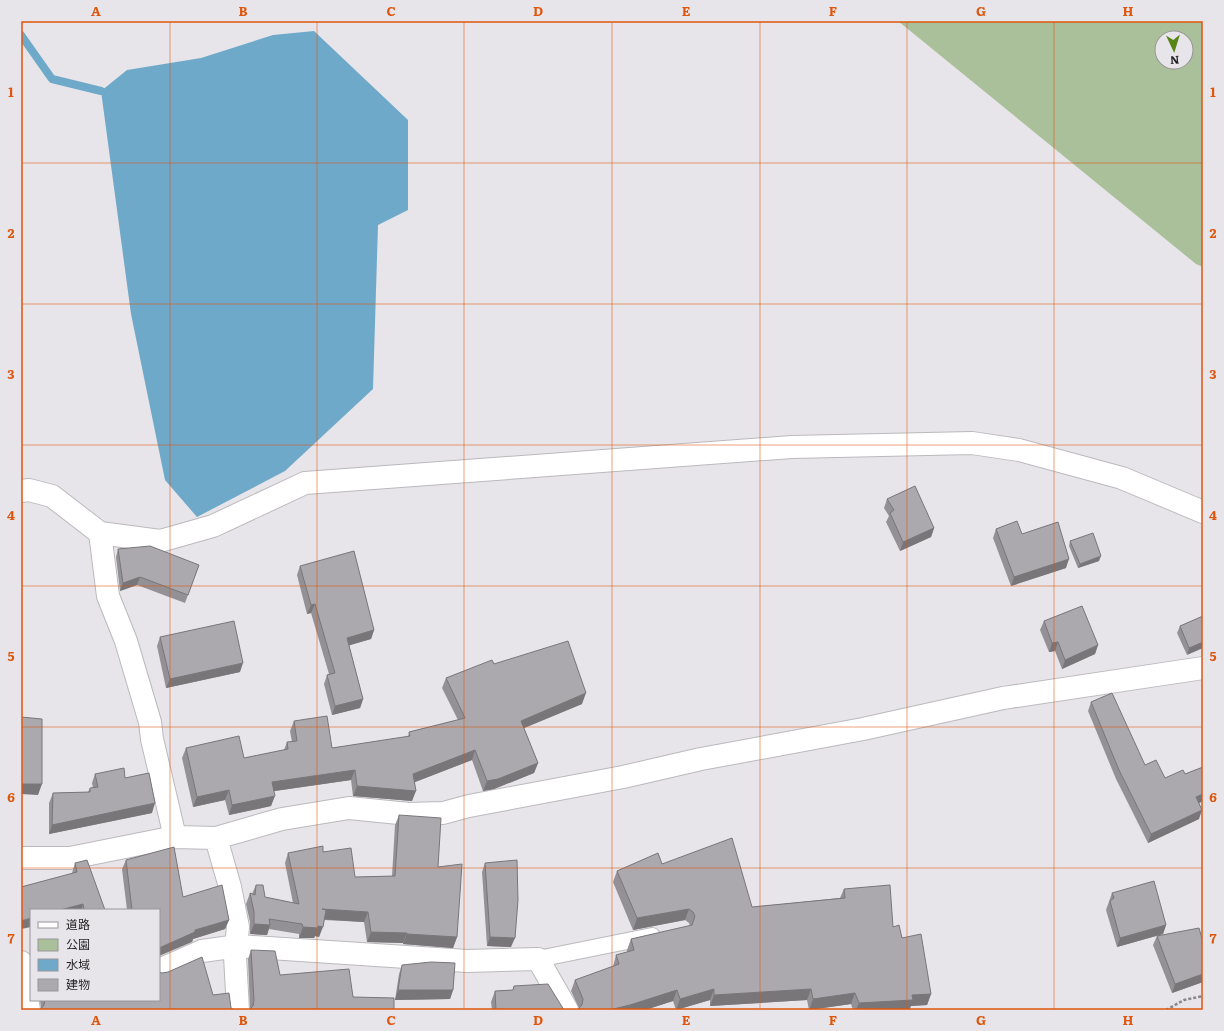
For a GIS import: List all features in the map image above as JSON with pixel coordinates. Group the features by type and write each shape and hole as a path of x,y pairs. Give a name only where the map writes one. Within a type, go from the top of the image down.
{"street":[{"path":"21,491 30,490 52,496 100,533 160,541 213,526 306,483 792,446 972,443 1019,450 1122,478 1203,512"},
{"path":"100,533 108,596 126,641 150,722 152,739 175,837"},
{"path":"21,858 70,858 175,837 216,838 282,819 349,808 421,814 443,813 469,806 623,777 701,759 863,729 1003,698 1203,668"},
{"path":"216,838 233,901 238,927 238,946 235,956 238,1010"},
{"path":"160,970 202,951 238,946 467,962 538,959 567,1010"},
{"path":"25,966 29,1010"}],"lane":[{"path":"538,959 667,932"}],"path":[{"path":"1166,1010 1184,1000 1203,996"}],"green space":[{"path":"898,21 1203,21 1203,267 1196,264"}],"water":[{"path":"314,31 408,120 408,210 378,225 373,389 285,471 197,517 165,480 131,314 101,91 127,70 201,58 273,35"}],"building":[{"path":"915,486 934,528 903,542 890,513 894,510 887,499"},
{"path":"1017,521 1022,534 1058,522 1069,559 1014,577 996,529"},
{"path":"1093,533 1101,556 1080,564 1070,541"},
{"path":"150,546 199,565 188,595 140,577 123,583 118,549"},
{"path":"354,551 374,630 347,638 363,699 335,706 327,675 335,673 315,604 311,605 300,566"},
{"path":"1082,606 1098,645 1065,660 1058,642 1052,643 1044,621"},
{"path":"1203,616 1203,642 1189,648 1180,626"},
{"path":"234,621 243,663 170,679 160,637"},
{"path":"568,641 586,693 521,721 538,763 498,779 487,781 475,750 413,774 416,791 357,786 355,770 272,782 275,796 232,805 229,790 197,797 186,748 239,736 244,758 288,749 287,742 297,741 294,721 327,716 332,748 410,736 409,732 465,718 446,678 492,660 494,664"},
{"path":"1112,693 1145,765 1156,760 1165,778 1183,770 1185,774 1203,767 1203,794 1196,797 1202,810 1151,834 1119,770 1091,702"},
{"path":"21,717 42,719 42,784 21,784"},
{"path":"124,768 125,778 149,773 155,803 52,825 53,793 90,792 90,788 98,787 95,774"},
{"path":"399,815 441,818 438,867 462,864 457,937 371,932 368,912 322,909 326,910 323,927 303,927 302,924 269,919 270,925 254,924 254,912 250,893 255,895 256,885 263,885 265,897 299,904 288,853 323,846 323,852 351,848 355,877 395,876"},
{"path":"732,838 752,907 845,898 844,889 890,885 893,927 899,925 902,938 921,934 931,994 912,995 913,1000 859,1003 855,993 813,999 811,989 714,995 714,989 680,999 677,990 609,1010 577,1010 582,1005 583,999 575,980 619,964 616,955 634,950 631,939 692,925 695,916 689,909 637,918 617,871 658,853 662,864"},
{"path":"174,847 183,897 222,885 229,920 195,930 195,932 160,948 160,909 132,909 126,860"},
{"path":"87,860 105,909 84,909 83,904 64,909 30,909 30,918 21,921 21,887 77,872 75,863"},
{"path":"517,860 518,900 515,938 490,937 485,863"},
{"path":"1154,881 1166,925 1120,938 1110,901 1114,898 1112,893"},
{"path":"1199,928 1203,942 1203,974 1175,984 1157,936"},
{"path":"251,950 275,951 280,975 349,969 353,997 394,998 394,1010 249,1010 253,1006 254,1000"},
{"path":"202,957 213,995 229,993 231,1008 234,1010 40,1010 45,1001 160,1001 160,972 168,972"},
{"path":"431,962 455,963 453,990 398,990 402,965"},
{"path":"548,984 564,1010 496,1010 495,991 513,990 514,986"}],"waterway":[{"path":"21,35 52,79 101,91"}]}
